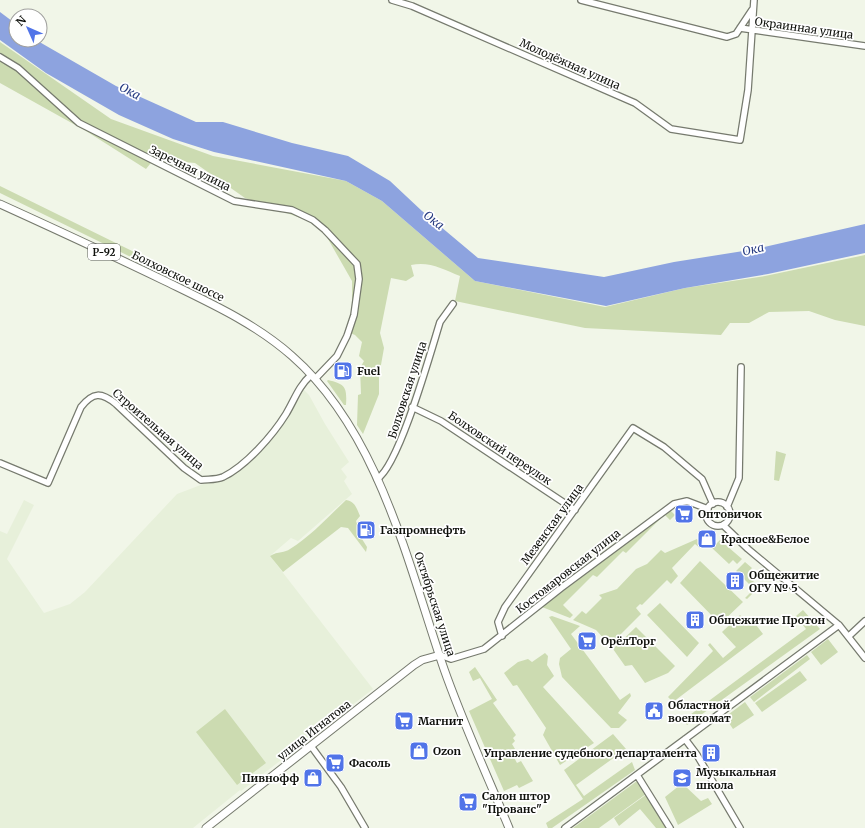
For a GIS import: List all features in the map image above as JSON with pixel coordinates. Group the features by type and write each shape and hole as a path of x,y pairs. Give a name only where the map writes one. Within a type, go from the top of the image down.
{"main road":[{"name":"Болховское шоссе","path":"0,204 122,260 230,314 270,338 292,356 313,377 327,394"},
{"name":"Октябрьская улица","path":"327,394 358,440 377,479 415,576 440,655 509,828"},
{"name":"улица Игнатова","path":"206,828 414,665 422,660 440,655"}],"street":[{"name":"Молодёжная улица","path":"392,0 419,9 635,103 671,129 740,140 748,90 753,32"},
{"name":"Окраинная улица","path":"581,0 726,37 736,34 740,28 753,32 865,46"},
{"path":"753,32 754,0"},
{"path":"740,28 753,9"},
{"name":"Заречная улица","path":"0,57 18,68 79,123 234,201 292,210 313,220 325,230 357,264 360,274 354,315 347,336 337,356 313,377"},
{"name":"Болховская улица","path":"377,479 384,474 398,449 440,322 453,304"},
{"path":"727,507 721,503 713,504 708,509 706,515 709,521 715,526 723,525 730,517 727,507 739,478 741,367"},
{"name":"Строительная улица","path":"0,463 48,483 81,407 86,400 98,395 105,396 116,404 184,468 201,480 222,477 240,465 271,435 287,413 298,388 313,377"},
{"name":"Болховский переулок","path":"412,407 441,421 575,510"},
{"name":"Мезенская улица","path":"502,636 498,622 505,606 633,428 664,447 702,479 713,504"},
{"name":"Костомаровская улица","path":"440,655 451,659 484,649 667,508 687,501 708,509"},
{"path":"723,525 748,549 839,626 849,636 865,658"},
{"path":"849,636 865,621"},
{"path":"565,828 839,626"},
{"path":"685,739 697,755 740,828"},
{"path":"311,746 341,787 365,828"},
{"path":"636,775 670,828"}],"shaded area":[{"path":"303,389 309,395 349,462 341,469 347,477 344,481 352,494 298,541 291,538 270,556 373,689 241,791 240,790 193,828 0,828 0,531 7,534 24,500 34,505 7,559 44,613 70,604 85,592 177,494 235,472 272,438 282,426"}],"green space":[{"path":"0,42 111,119 213,156 346,181 382,201 475,281 605,307 685,288 765,276 865,255 865,326 835,320 809,311 769,312 749,323 730,323 721,335 585,328 455,301 460,276 442,268 430,265 411,265 414,276 406,281 391,278 380,333 384,348 379,376 379,394 363,434 357,425 358,395 361,394 360,368 364,361 359,356 362,342 355,335 350,333 352,327 352,281 320,225 245,198 195,163 154,159 146,169 86,131 0,83"},
{"path":"0,186 187,278 184,283 0,193"},
{"path":"328,380 342,385 346,394 346,405 344,405 327,381"},
{"path":"776,451 786,454 779,481 774,480"},
{"path":"346,500 352,502 357,508 360,516 356,521 362,539 367,547 366,552 348,528 341,527 283,572 270,556 288,550 298,544"},
{"path":"670,510 675,515 670,520 665,515 663,516 626,553 623,551 597,577 593,575 563,605 573,615 570,618 542,607"},
{"path":"697,539 702,545 700,548 695,544 672,568 678,576 671,584 667,580 642,605 640,604 636,608 641,614 610,645 596,630 573,620 582,611 586,614 602,598 599,595 617,589 636,569 647,564 661,550 665,553"},
{"path":"720,540 742,559 737,564 733,560 729,564 712,548"},
{"path":"700,561 743,602 720,624 680,583"},
{"path":"745,562 752,568 749,571 756,578 753,581 759,587 747,599 745,598 754,589 736,571"},
{"path":"660,603 699,643 687,657 647,615"},
{"path":"803,610 820,629 687,725 683,720 806,629 796,616"},
{"path":"740,615 746,621 750,617 763,634 673,702 668,697 713,651 708,645 710,643 723,658 736,647 722,632"},
{"path":"552,616 580,626 571,634 620,700 630,693 631,696 618,713 627,720 619,728 611,728 562,677 559,664 560,658 571,649 549,617"},
{"path":"636,627 675,666 668,673 645,683 632,665 625,666 613,649"},
{"path":"828,639 838,652 821,665 811,652"},
{"path":"545,653 548,656 547,665 554,676 543,687 594,743 560,765 543,735 546,728 517,685 513,686 504,673 518,662 528,659 532,662"},
{"path":"807,655 810,659 754,702 750,697"},
{"path":"475,667 497,700 493,703 516,735 513,738 515,741 512,744 515,749 511,752 517,763 521,761 533,781 519,788 517,785 504,791 469,711 492,699 480,678 473,681 469,672"},
{"path":"800,671 807,680 762,712 755,703"},
{"path":"745,702 754,715 733,729 725,717"},
{"path":"225,709 266,763 237,785 196,732"},
{"path":"613,734 626,749 576,785 584,796 632,762 635,770 552,828 548,828 546,823 583,799 564,770"},
{"path":"637,781 646,794 599,828 573,828"},
{"path":"680,785 684,785 701,801 708,798 712,804 678,825 665,797"},
{"path":"647,794 667,828 656,828 640,809 619,826 614,818"}],"water":[{"path":"0,12 8,18 8,46 0,40"},
{"path":"48,47 116,86 196,122 223,122 292,143 348,156 390,181 422,211 478,258 604,277 674,262 756,249 865,224 865,253 768,274 685,288 606,306 475,281 382,201 346,181 214,152 173,139 119,115 46,73 11,48"}],"place":[{"name":"Fuel","path":"343,371"},
{"name":"Оптовичок","path":"684,514"},
{"name":"Газпромнефть","path":"366,530"},
{"name":"Красное&Белое","path":"707,539"},
{"name":"Общежитие ОГУ № 5","path":"735,581"},
{"name":"Общежитие Протон","path":"695,620"},
{"name":"ОрёлТорг","path":"587,641"},
{"name":"Областной военкомат","path":"654,711"},
{"name":"Магнит","path":"404,721"},
{"name":"Ozon","path":"419,751"},
{"name":"Управление судебного департамента","path":"711,753"},
{"name":"Фасоль","path":"335,763"},
{"name":"Пивнофф","path":"313,778"},
{"name":"Музыкальная школа","path":"682,778"},
{"name":"Салон штор \"Прованс\"","path":"468,802"}],"water label":[{"name":"Ока","path":"130,91"},
{"name":"Ока","path":"434,220"},
{"name":"Ока","path":"753,249"}]}
